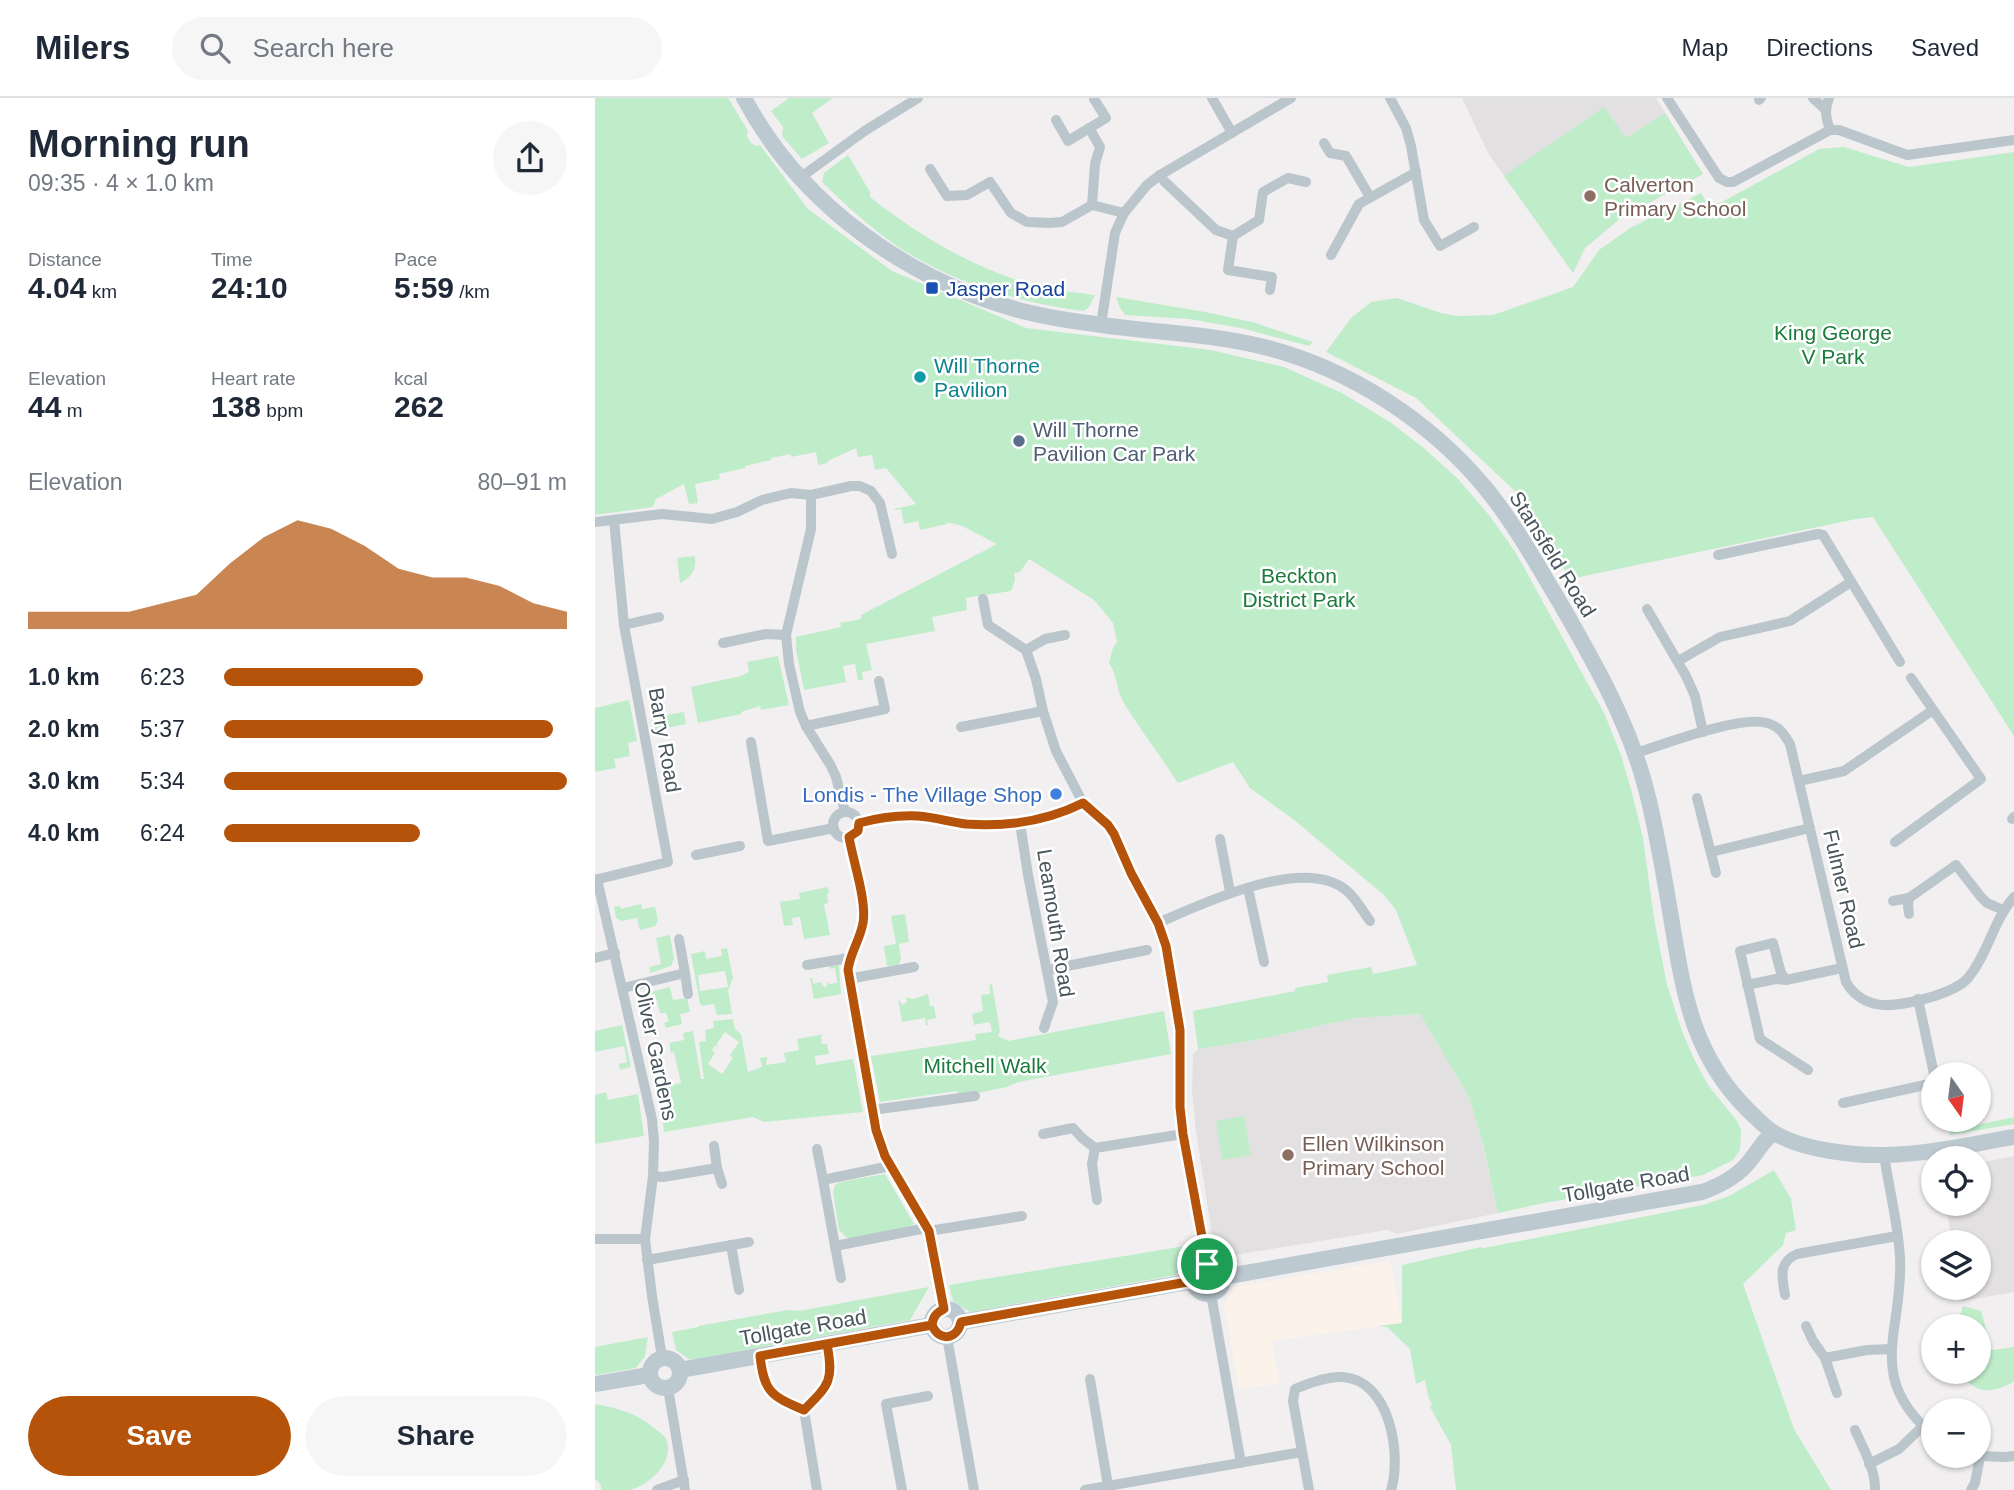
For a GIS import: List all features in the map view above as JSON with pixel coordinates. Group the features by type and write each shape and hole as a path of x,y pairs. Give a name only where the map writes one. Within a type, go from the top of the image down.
{"street":[{"name":"Stansfeld Road","path":"744,98 786,162 822,200 869,239 929,276 1025,311 1101,326 1219,337 1309,361 1360,385 1401,410 1454,454 1480,481 1521,536 1616,705 1636,753 1655,827 1677,960 1699,1040 1715,1071 1735,1097 1773,1133"},
{"path":"801,177 866,130 918,98"},
{"path":"1212,98 1232,133"},
{"path":"1101,326 1115,233 1124,213 1147,185 1291,98"},
{"path":"1389,98 1406,128 1424,220 1440,246 1474,227"},
{"path":"1667,98 1719,178 1727,182 1733,182 1831,130 1839,130 1907,155 2014,140"},
{"path":"1813,98 1827,104 1831,130"},
{"path":"1056,120 1068,141 1106,118 1094,99"},
{"path":"1089,128 1100,147 1095,164 1092,205"},
{"path":"1324,143 1330,153 1346,156 1370,197"},
{"path":"930,169 947,196 967,195 990,182 1011,213 1027,222 1062,222 1092,205 1124,213"},
{"path":"1331,255 1359,204 1416,172"},
{"path":"1160,175 1216,230 1233,236"},
{"path":"1233,236 1259,220 1263,192 1288,178 1306,181"},
{"path":"1233,236 1228,270 1272,277 1270,290"},
{"path":"595,522 662,514 712,519 737,512 762,500 791,493 811,495 860,486 871,491 880,503 892,554"},
{"path":"811,495 811,529 786,635 796,699 806,726 836,777 845,813"},
{"name":"Barry Road","path":"596,879 668,862 624,625 614,520"},
{"path":"1718,555 1823,535 1900,662"},
{"path":"1678,661 1720,637 1790,621 1850,582"},
{"path":"983,599 988,625 1025,650 1056,751 1083,803 1108,825 1114,834 1158,923 1166,946 1178,1013 1183,1134 1207,1264"},
{"path":"1647,609 1695,696 1703,732"},
{"path":"624,625 659,617"},
{"path":"723,643 766,634 786,635"},
{"path":"1025,650 1045,639 1065,635"},
{"path":"1895,842 1981,779 1911,678"},
{"path":"806,726 885,709 879,681"},
{"path":"1799,781 1844,771 1933,710"},
{"path":"961,727 1043,711"},
{"name":"Fulmer Road","path":"1636,753 1746,721 1758,721 1778,727 1790,744 1846,982 1853,993 1878,1005 1891,1005 1946,993 1966,981 1975,969 2003,909 2014,897"},
{"path":"751,742 768,841 834,828"},
{"path":"1697,798 1716,873"},
{"path":"859,823 893,816 920,816 969,824 1020,823 1055,815 1083,803"},
{"path":"845,813 853,814 859,823 858,831 849,837 840,836 834,828 835,819 845,813"},
{"name":"Leamouth Road","path":"1020,823 1053,1002 1044,1028"},
{"path":"1711,852 1810,828"},
{"path":"849,837 864,914 860,936 849,958 848,979 871,1110 890,1166 927,1229 944,1309"},
{"path":"1220,839 1230,892"},
{"path":"696,855 740,846"},
{"path":"1893,901 1909,898 1956,865 1987,903 2003,909"},
{"path":"1158,923 1230,892 1303,876 1332,881 1348,891 1370,921"},
{"name":"Oliver Gardens","path":"596,879 615,953 655,1141 645,1239 661,1357"},
{"path":"1248,888 1264,962"},
{"path":"1909,898 1909,914"},
{"path":"679,939 688,993"},
{"path":"1786,981 1781,973 1773,943 1740,951 1760,1039 1808,1070"},
{"path":"1047,970 1147,950"},
{"path":"595,958 615,953"},
{"path":"807,965 849,958"},
{"path":"848,979 914,967"},
{"path":"1747,985 1776,979 1786,981 1842,968"},
{"path":"622,988 685,973"},
{"path":"1917,999 1931,1062"},
{"path":"1843,1103 1921,1086"},
{"path":"871,1110 975,1096"},
{"path":"1043,1133 1073,1128 1095,1148 1183,1134"},
{"path":"1773,1133 1810,1146 1844,1153 1884,1156 1928,1152 2014,1137"},
{"name":"Tollgate Road","path":"1223,1277 1702,1192 1741,1171 1762,1141 1773,1133"},
{"path":"714,1146 722,1184"},
{"path":"1095,1148 1092,1164 1097,1200"},
{"path":"817,1149 841,1278"},
{"path":"1884,1156 1897,1236 1900,1275 1891,1349 1897,1390 1921,1426"},
{"path":"823,1180 890,1166"},
{"path":"653,1176 663,1177 717,1168"},
{"path":"835,1246 927,1229 1022,1216"},
{"path":"1785,1295 1782,1272 1783,1264 1789,1258 1797,1254 1897,1236"},
{"path":"595,1239 645,1239"},
{"path":"646,1260 749,1242"},
{"path":"731,1245 739,1290"},
{"path":"1207,1264 1214,1265 1223,1277 1218,1291 1211,1294 1196,1288 1193,1281 1194,1273 1207,1264"},
{"path":"961,1322 1193,1281"},
{"path":"1211,1294 1241,1463"},
{"path":"944,1309 952,1310 961,1322 954,1335 947,1338 935,1332 932,1325 937,1312 944,1309"},
{"name":"Tollgate Road","path":"680,1370 932,1325"},
{"path":"1806,1326 1825,1358 1836,1393"},
{"path":"947,1338 974,1490"},
{"path":"804,1410 826,1388 831,1373 827,1344"},
{"path":"1825,1358 1867,1350 1891,1349"},
{"path":"760,1356 765,1385 773,1395 804,1410"},
{"path":"661,1357 677,1362 680,1370 680,1378 675,1385 668,1388 660,1388 653,1383 649,1375 650,1367 661,1357"},
{"path":"595,1384 649,1375"},
{"path":"1309,1490 1293,1401 1295,1389 1310,1383 1342,1377 1357,1380 1370,1388 1385,1410 1396,1457 1391,1490"},
{"path":"1090,1379 1108,1486"},
{"path":"656,1490 685,1485 668,1388"},
{"path":"902,1490 886,1404 928,1396"},
{"path":"804,1410 817,1490"},
{"path":"1869,1464 1899,1449 1921,1428"},
{"path":"1856,1430 1869,1464 1875,1490"},
{"path":"1085,1490 1153,1484 1302,1452"},
{"path":"1991,1456 2014,1456"},
{"path":"1971,1490 1977,1468"}],"shaded area":[{"name":"Calverton Primary School","path":"1462,98 1656,98 1703,174 1622,217 1585,248 1573,273 1488,153"},
{"name":"Ellen Wilkinson Primary School","path":"1420,1014 1469,1097 1498,1213 1397,1234 1387,1230 1235,1255 1221,1250 1213,1242 1196,1131 1192,1092 1193,1054 1198,1049 1256,1040 1355,1018"},
{"path":"2014,1156 2014,1292 1991,1296 1991,1230 1950,1230 1948,1216 1991,1216 1991,1161"},
{"path":"1390,1261 1402,1323 1272,1341 1279,1383 1239,1390 1224,1304 1234,1287"}],"green space":[{"name":"Beckton District Park","path":"595,98 728,98 748,131 750,142 756,146 760,145 808,209 892,271 1026,328 1211,350 1284,367 1342,393 1390,422 1458,479 1489,515 1516,553 1605,715 1621,755 1643,838 1667,985 1682,1031 1708,1085 1741,1130 1740,1150 1733,1160 1703,1175 1498,1213 1469,1097 1420,1014 1355,1018 1256,1040 1198,1049 1193,1011 1295,991 1295,988 1328,982 1327,975 1371,967 1373,974 1417,965 1396,910 1384,895 1293,819 1250,788 1233,762 1178,783 1122,700 1109,663 1117,642 1113,623 1094,600 1029,559 1020,572 1014,573 1015,580 1011,591 966,598 967,610 932,617 935,631 866,644 872,670 862,672 863,680 858,680 855,664 843,666 846,682 804,690 796,637 841,627 840,623 861,619 861,615 997,544 962,526 947,522 920,530 918,521 904,524 901,509 894,509 916,504 886,468 875,470 872,455 858,457 856,448 828,463 818,465 816,452 771,458 719,474 720,479 695,484 698,503 689,504 684,484 656,499 653,507 595,515"},
{"path":"789,98 833,98 812,113 829,143 802,159 782,136 783,127 771,111"},
{"name":"Calverton Primary School","path":"1604,107 1626,138 1665,113 1703,174 1622,217 1585,248 1573,273 1504,176"},
{"name":"King George V Park","path":"1844,147 1909,167 2014,152 2014,736 1873,517 1570,579 1518,494 1416,398 1326,352 1351,318 1371,302 1397,298 1457,316 1493,315 1573,287 1599,250 1632,227 1701,193 1709,206 1722,202 1819,149"},
{"path":"848,155 870,192 870,197 928,238 970,261 1013,279 1043,288 1095,295 1089,307 1084,311 1004,295 928,265 905,251 867,223 822,182 824,173"},
{"path":"1116,297 1252,322 1313,342 1309,346 1241,328 1189,319 1125,315"},
{"path":"695,556 693,572 680,583 677,558"},
{"path":"778,656 789,705 761,710 760,706 741,714 698,723 691,687 741,676 749,672 747,662"},
{"path":"629,700 637,741 628,743 630,756 614,759 616,768 595,772 595,708"},
{"path":"684,712 686,724 653,731 651,718"},
{"path":"828,887 828,903 824,904 830,935 804,939 800,917 792,918 793,925 784,926 780,902 800,899 799,893"},
{"path":"641,904 642,909 655,907 658,920 655,926 640,930 637,918 622,921 616,918 614,907 620,906 621,909"},
{"path":"905,914 909,942 899,944 901,960 898,965 887,966 884,946 896,944 891,916"},
{"path":"670,935 674,959 671,966 650,973 649,967 661,964 656,938"},
{"path":"727,948 733,978 728,990 732,1014 717,1015 714,1004 700,1004 691,954 705,951 706,959 722,956 721,949","holes":["725,971 728,987 700,991 698,975"]},
{"path":"839,965 841,994 814,999 810,978 813,984 821,982 824,987 827,986 827,981 829,984 837,983 835,968 830,969 830,966"},
{"name":"Mitchell Walk","path":"992,984 1000,1030 998,1036 1008,1041 1164,1011 1171,1054 1018,1082 1007,1087 958,1097 957,1091 880,1102 871,1056 976,1040 975,1034 992,1032 990,1022 974,1025 972,1014 983,1011 981,995 991,994 989,985"},
{"path":"670,987 673,1000 687,998 690,1012 680,1014 682,1024 666,1028 664,1023 669,1021 666,1013 660,1013 655,994 639,997 641,1007 637,1008 635,1001 639,995"},
{"path":"928,994 936,1018 927,1020 928,1025 925,1018 902,1022 898,999 903,1005 907,1002 906,997 913,999"},
{"path":"733,1019 735,1029 741,1034 748,1072 762,1067 760,1058 767,1057 766,1065 786,1062 784,1053 799,1050 797,1039 825,1034 821,1036 822,1044 827,1044 829,1054 815,1056 816,1065 853,1059 863,1112 764,1122 753,1117 664,1132 659,1088 681,1083 674,1052 671,1053 669,1043 684,1040 683,1033 693,1031 701,1079 704,1079 699,1042 706,1041 705,1030 714,1028 713,1021","holes":["725,1032 739,1042 730,1055 733,1058 722,1074 708,1064 715,1053 712,1050 715,1046 720,1048 716,1045"]},
{"path":"622,1025 631,1067 620,1070 619,1064 627,1062 624,1046 595,1052 595,1031"},
{"path":"606,1092 608,1100 638,1094 644,1136 595,1144 595,1095"},
{"path":"1244,1116 1251,1155 1222,1160 1216,1121"},
{"path":"2014,1117 2014,1124 1991,1128 1991,1122"},
{"path":"1774,1170 1791,1199 1796,1230 1786,1233 1783,1245 1743,1284 1794,1429 1831,1490 1456,1490 1451,1445 1430,1407 1432,1405 1425,1380 1416,1384 1410,1349 1387,1327 1378,1326 1402,1323 1402,1265 1481,1247 1703,1205 1729,1196"},
{"path":"885,1174 914,1224 851,1239 846,1237 839,1230 833,1192 835,1185"},
{"path":"1191,1245 1189,1260 1176,1275 970,1312 953,1301 949,1285"},
{"path":"929,1287 910,1320 690,1360 676,1350 672,1332 788,1310 799,1311"},
{"path":"1963,1306 1981,1311 1982,1314 1961,1314"},
{"path":"648,1337 645,1356 636,1368 595,1375 595,1347"},
{"path":"2014,1347 2014,1381 1986,1390 1975,1387 1970,1384 1991,1384 1993,1350"},
{"path":"595,1404 634,1415 665,1438 668,1447 664,1464 652,1478 637,1488 602,1490 595,1479"}],"place":[{"name":"Calverton Primary School","path":"1590,196"},
{"name":"Jasper Road","path":"932,288"},
{"name":"Will Thorne Pavilion","path":"920,377"},
{"name":"Will Thorne Pavilion Car Park","path":"1019,441"},
{"name":"Londis - The Village Shop","path":"1056,794"},
{"name":"Ellen Wilkinson Primary School","path":"1288,1155"}],"route":[{"path":"1207,1264 1183,1134 1180,1107 1180,1030 1166,946 1158,923 1108,825 1083,803 1055,815 1020,823 969,824 920,816 893,816 859,823 858,831 849,837 864,914 860,936 849,958 848,979 866,1082 876,1130 885,1156 929,1231 944,1309 937,1312 932,1325 827,1344 831,1373 826,1388 804,1410 773,1395 765,1385 760,1356 932,1325 935,1332 947,1338 954,1335 961,1322 1193,1281 1194,1273 1207,1264"}]}
